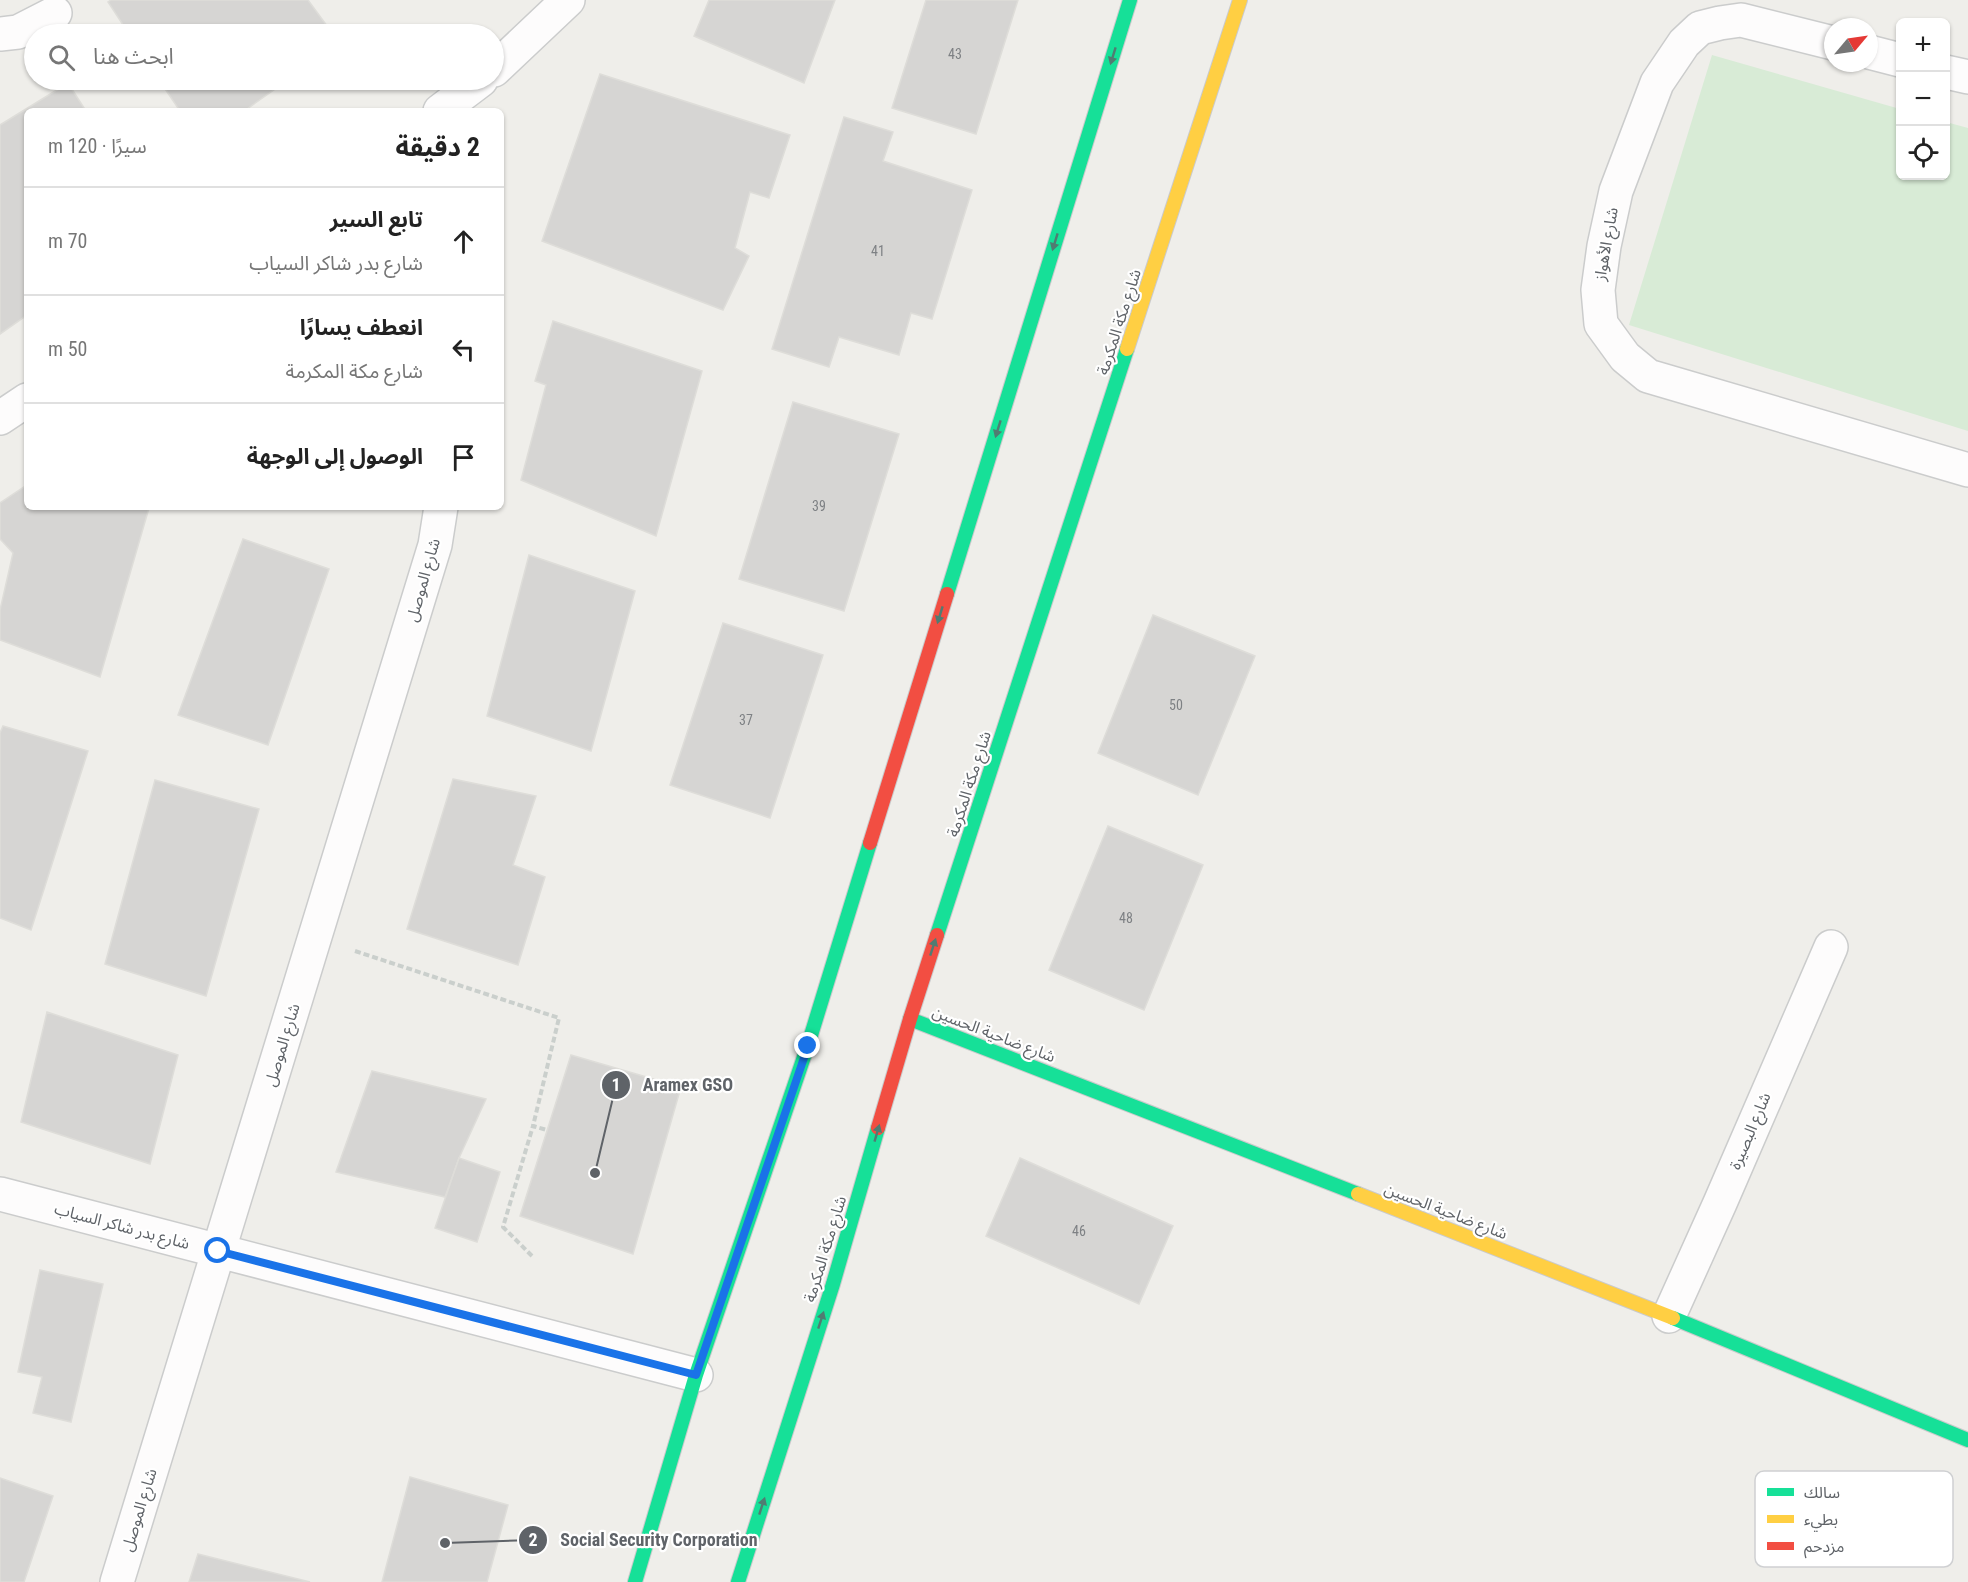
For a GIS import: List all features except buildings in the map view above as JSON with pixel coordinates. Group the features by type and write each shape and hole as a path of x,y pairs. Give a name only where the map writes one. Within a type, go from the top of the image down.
{"main road":[{"path":"635,1582 696,1375 808,1046 1130,0"},
{"name":"شارع مكة المكرمة","path":"738,1582 833,1284 910,1019 1240,0"},
{"name":"شارع ضاحية الحسين","path":"910,1019 1669,1316 1968,1440"}],"street":[{"path":"504,61 568,0"},
{"path":"34,24 55,13"},
{"name":"شارع الأهواز","path":"1824,41 1741,20 1700,28 1684,43 1657,83 1616,191 1604,246 1598,290 1601,324 1625,357 1648,376 1968,470"},
{"path":"0,34 24,29"},
{"path":"1878,54 1896,59"},
{"path":"1950,73 1968,77"},
{"path":"444,108 468,90"},
{"path":"0,418 24,402"},
{"name":"شارع الموصل","path":"117,1582 435,545 441,510"},
{"name":"شارع البصيرة","path":"1669,1316 1831,947"},
{"name":"شارع بدر شاكر السياب","path":"0,1194 696,1375"}],"path":[{"path":"315,938 560,1018 533,1126 503,1227 532,1256"},
{"path":"533,1126 547,1130"}],"green space":[{"path":"1712,55 1896,108 1896,180 1950,180 1950,123 1968,128 1968,431 1629,325"}],"traffic: fast":[{"path":"947,594 1130,0"},
{"path":"937,935 1127,349"},
{"path":"635,1582 696,1375 808,1045 870,843"},
{"path":"910,1019 1358,1194"},
{"path":"738,1582 833,1284 878,1128"},
{"path":"1673,1318 1968,1440"}],"traffic: slow":[{"path":"1127,349 1240,0"},
{"path":"1358,1194 1673,1318"}],"traffic: jam":[{"path":"870,843 947,594"},
{"path":"878,1128 937,935"}],"place":[{"name":"Aramex GSO","path":"595,1173"},
{"name":"Social Security Corporation","path":"445,1543"}],"route":[{"path":"218,1251 696,1375 808,1046"}]}
